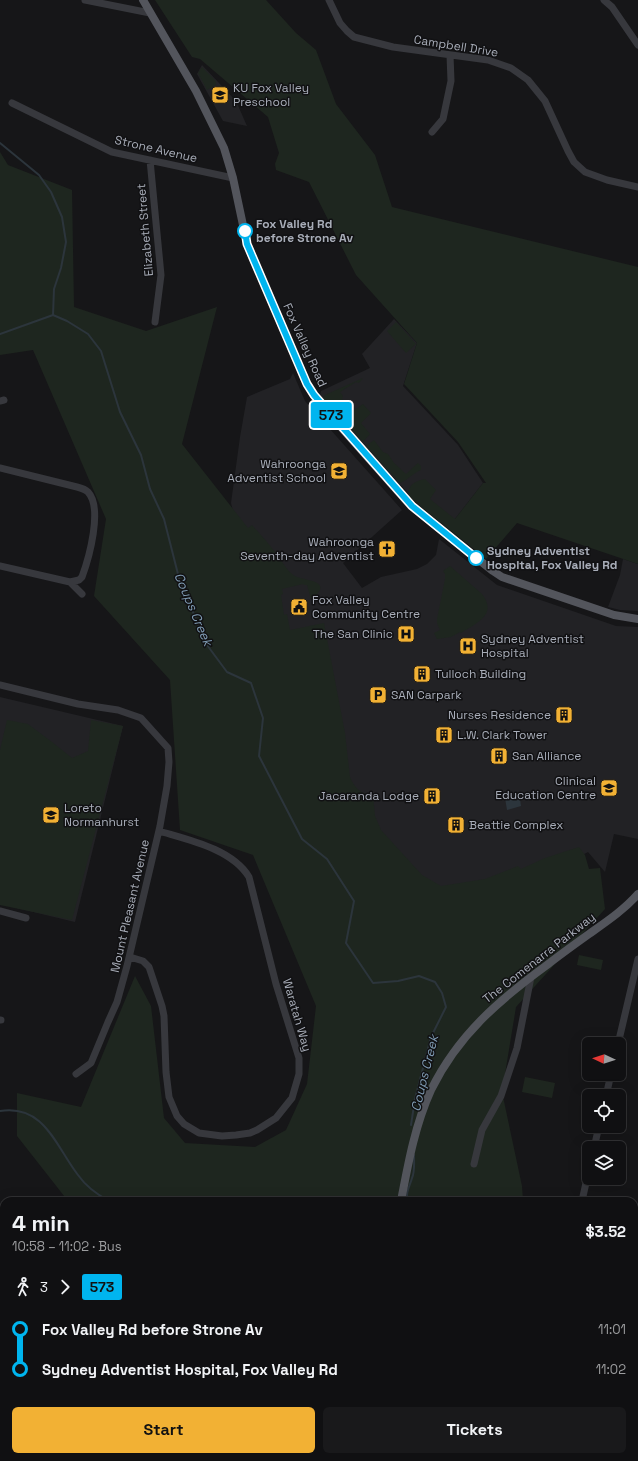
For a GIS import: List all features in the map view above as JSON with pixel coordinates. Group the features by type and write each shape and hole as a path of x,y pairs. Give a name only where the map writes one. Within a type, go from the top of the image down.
{"main road":[{"name":"Fox Valley Road","path":"143,0 196,91 224,148 233,178 247,244 312,393 412,506 493,571 502,577 614,615 638,619"},
{"name":"The Comenarra Parkway","path":"402,1197 411,1152 424,1108 431,1090 461,1041 472,1028 508,994 637,898"}],"street":[{"path":"85,0 150,12"},
{"name":"Campbell Drive","path":"329,0 340,23 346,31 354,37 393,47 498,62 511,68 528,80 545,101 574,162 585,172 608,180 638,187"},
{"path":"604,0 612,7 638,45"},
{"path":"432,132 443,119 451,81 450,55"},
{"name":"Strone Avenue","path":"12,103 112,152 233,178"},
{"name":"Elizabeth Street","path":"150,160 161,275 155,322"},
{"path":"0,468 77,487 86,491 90,494 95,515 93,534 82,577 79,580 70,582 0,566"},
{"path":"70,582 82,594"},
{"name":"Mount Pleasant Avenue","path":"0,685 78,704 118,710 141,718 168,748 169,762 167,786 159,831 130,957 117,1002 91,1063 76,1074"},
{"name":"Waratah Way","path":"130,957 143,961 149,967 158,993 164,1016 166,1072 169,1097 177,1116 184,1124 199,1133 222,1136 254,1131 276,1118 292,1098 299,1074 299,1058 276,984 249,877 245,869 217,850 201,843 159,831"},
{"path":"0,910 26,918"},
{"path":"620,1037 638,959"},
{"path":"474,1164 482,1130 501,1096 517,1048 531,977"},
{"path":"583,1197 586,1185"}],"shaded area":[{"path":"155,0 266,0 296,33 316,50 336,104 375,155 392,207 638,267 638,564 517,523 486,559 408,495 409,489 413,484 425,479 436,490 430,499 455,519 483,483 486,483 458,442 404,384 417,343 356,275 309,182 276,170 275,164 279,153 268,117 200,59 192,57"},
{"name":"KU Fox Valley Preschool","path":"202,65 236,101 247,126 223,121 197,74"},
{"path":"202,67 216,81 216,85 207,90 198,73"},
{"path":"0,152 8,165 72,190 74,307 146,331 217,307 182,444 248,528 252,525 287,569 295,576 315,582 320,586 319,591 313,599 311,599 307,585 303,584 282,589 283,594 281,595 284,615 287,614 290,630 324,623 345,733 350,777 358,790 365,794 373,795 375,816 381,830 422,875 441,886 485,879 518,866 521,869 545,858 579,847 585,855 589,869 600,868 605,909 516,1007 502,1092 522,1186 523,1197 65,1197 17,1136 17,1093 81,1107 135,976 151,1006 164,1118 185,1143 255,1147 286,1130 307,1084 316,1006 253,855 180,830 170,680 94,596 106,519 33,350 0,355"},
{"path":"394,319 417,343 403,386 458,445 483,483 448,528 413,499 320,395 321,391 370,368 362,354"},
{"path":"396,322 416,344 406,353 387,331"},
{"name":"Sydney Adventist Hospital","path":"293,373 305,401 402,510 343,563 362,588 381,577 417,569 427,564 436,555 439,539 497,585 616,626 638,627 638,839 614,834 605,872 588,852 502,898 387,879 287,638 245,560 231,503 247,397 290,379"},
{"path":"363,378 359,383 356,382 340,392 343,396 342,399 349,409 353,411 363,404 371,413 361,423 370,434 363,442 323,398 325,395"},
{"path":"374,440 383,452 388,454 394,463 406,474 418,463 421,466 421,470 400,483 366,446"},
{"path":"623,559 638,564 638,611 620,610 608,607 620,575"},
{"path":"450,566 482,594 488,608 483,618 473,626 451,637 437,639 434,633 440,630 437,619 445,579 445,574 443,571"},
{"name":"Loreto Normanhurst","path":"0,697 123,726 75,922 0,904"},
{"name":"Loreto Normanhurst","path":"7,720 28,724 72,758 88,751 91,720 123,726 72,920 0,905 0,750"},
{"path":"505,798 520,799 521,806 507,810"},
{"path":"579,955 603,960 601,970 577,965"},
{"path":"525,1077 555,1083 552,1098 522,1092"}],"waterway":[{"name":"Coups Creek","path":"0,143 39,175 51,192 62,217 66,242 61,268 54,289 53,315 67,321 88,334 101,351 120,412 141,455 150,489 164,519 180,582 207,645 227,672 251,683 263,718 259,756 302,839 327,859 354,901 346,943 373,983 398,981 419,976 435,982 442,993 446,1007 431,1037 415,1099 411,1125"},
{"path":"0,334 53,315"},
{"path":"0,1111 15,1111 28,1114 39,1121 56,1141 81,1179 102,1197"},
{"name":"Coups Creek","path":"407,1197 407,1192 414,1170 414,1155"}],"bus line":[{"name":"573","path":"245,231 247,244 307,384 316,399 412,506 476,558"}],"place":[{"name":"KU Fox Valley Preschool","path":"220,95"},
{"name":"Fox Valley Rd before Strone Av","path":"245,231"},
{"name":"Wahroonga Adventist School","path":"339,471"},
{"name":"Wahroonga Seventh-day Adventist","path":"387,549"},
{"name":"Sydney Adventist Hospital, Fox Valley Rd","path":"476,558"},
{"name":"Fox Valley Community Centre","path":"299,607"},
{"name":"The San Clinic","path":"406,634"},
{"name":"Sydney Adventist Hospital","path":"468,646"},
{"name":"Tulloch Building","path":"422,674"},
{"name":"SAN Carpark","path":"378,695"},
{"name":"Nurses Residence","path":"564,715"},
{"name":"L.W. Clark Tower","path":"444,735"},
{"name":"San Alliance","path":"499,756"},
{"name":"Clinical Education Centre","path":"609,788"},
{"name":"Jacaranda Lodge","path":"432,796"},
{"name":"Loreto Normanhurst","path":"51,815"},
{"name":"Beattie Complex","path":"456,825"}]}
